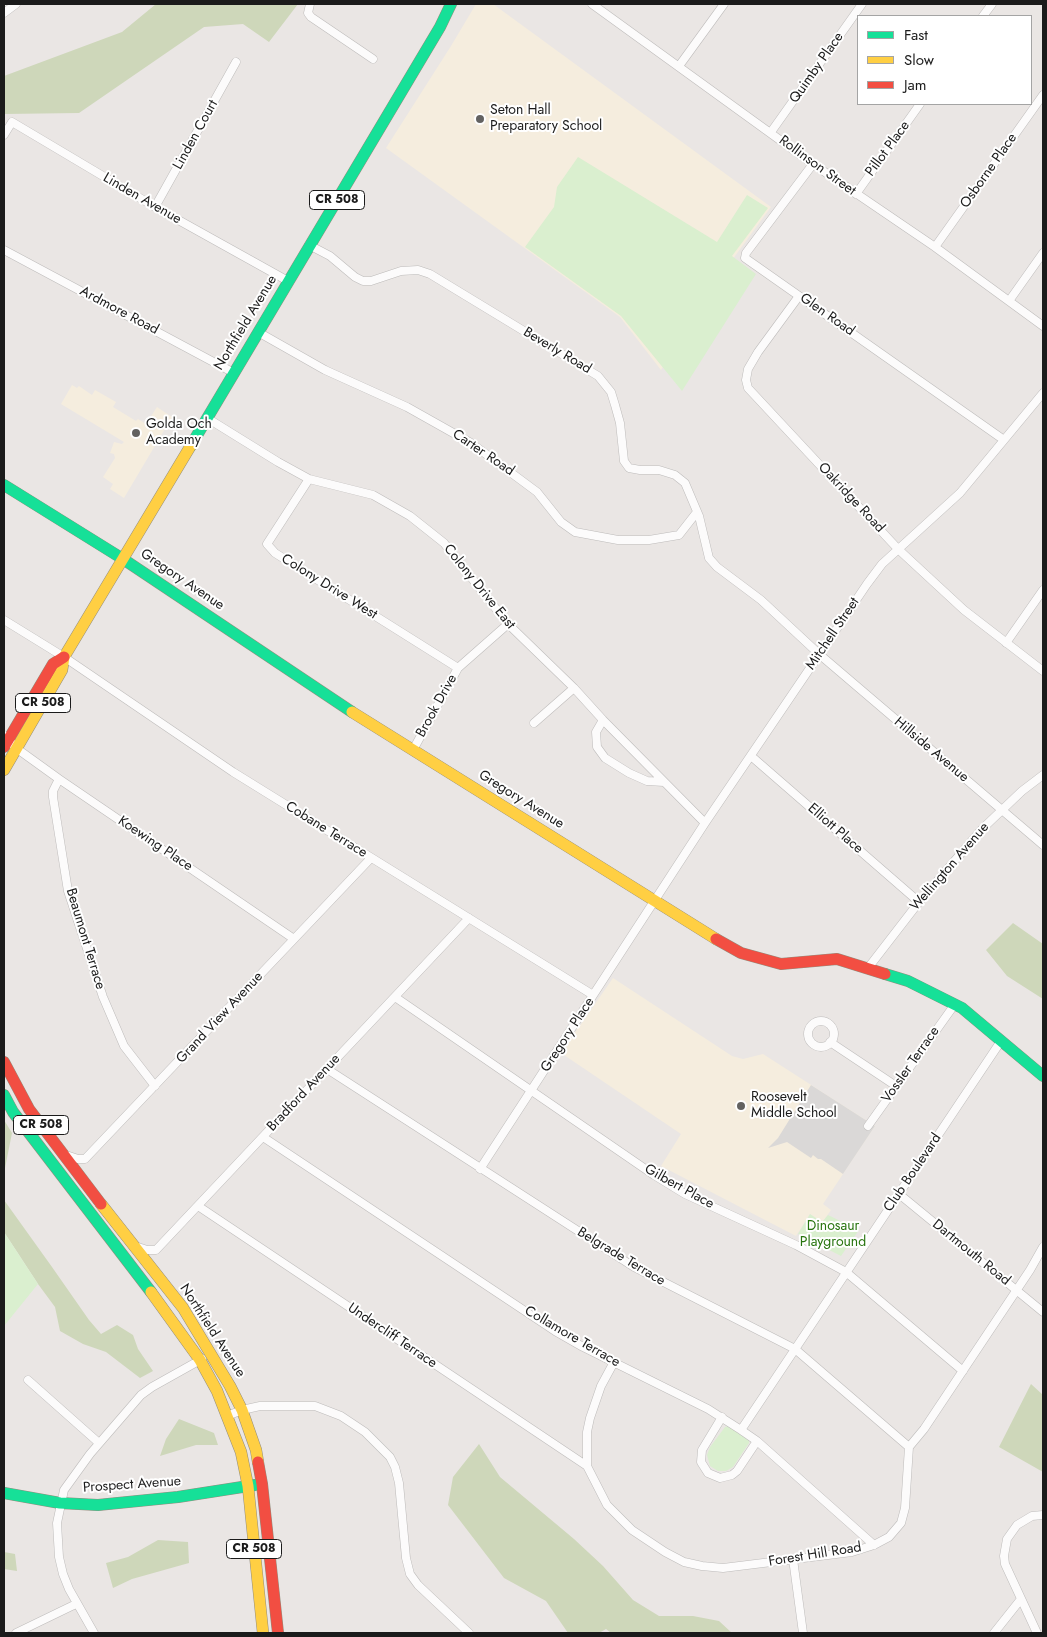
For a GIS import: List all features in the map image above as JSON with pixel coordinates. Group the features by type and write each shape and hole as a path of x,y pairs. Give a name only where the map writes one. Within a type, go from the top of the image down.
{"main road":[{"name":"Northfield Avenue","path":"4,770 8,743 53,664 64,657 430,44 451,4"},
{"name":"Gregory Avenue","path":"4,485 123,559 344,707 710,936 741,953 781,964 838,959 908,981 962,1008 1043,1076"},
{"name":"Northfield Avenue","path":"4,1062 29,1109 145,1262 183,1308 212,1353 242,1410 256,1450 262,1484 278,1633"},
{"name":"Northfield Avenue","path":"4,1095 13,1112 136,1270 200,1360 217,1390 241,1452 248,1486 263,1633"},
{"path":"65,1179 76,1172"},
{"path":"136,1270 145,1262"},
{"name":"Prospect Avenue","path":"4,1493 60,1503 106,1504 178,1497 262,1484"}],"street":[{"path":"4,13 16,4"},
{"path":"310,4 308,13 311,17 373,59"},
{"name":"Rollinson Street","path":"592,4 813,164 935,247 1043,326"},
{"path":"679,66 724,4"},
{"name":"Quimby Place","path":"771,132 862,4"},
{"path":"984,15 992,4"},
{"name":"Linden Court","path":"155,207 236,62"},
{"name":"Osborne Place","path":"935,247 1043,94"},
{"name":"Pillot Place","path":"856,194 919,105"},
{"name":"Linden Avenue","path":"4,135 12,122 155,207 288,281"},
{"name":"Glen Road","path":"813,164 744,258 1004,440"},
{"name":"Beverly Road","path":"310,245 330,256 355,277 363,281 371,281 406,270 418,270 430,274 598,376 611,392 620,423 624,461 629,468 659,470 675,475 685,483 698,512 710,558 717,567 761,600 819,654"},
{"name":"Ardmore Road","path":"4,250 234,373"},
{"path":"1009,302 1043,254"},
{"name":"Oakridge Road","path":"799,296 758,352 748,369 746,380 748,388 898,549 964,610 1043,671"},
{"name":"Carter Road","path":"258,332 325,370 407,407 471,443 537,492 561,522 575,532 618,540 649,540 679,535 698,512"},
{"name":"Mitchell Street","path":"655,901 705,823 882,564 960,493 1043,393"},
{"name":"Colony Drive East","path":"207,418 309,479 374,495 410,516 444,543 508,624 574,688 705,823"},
{"name":"Colony Drive West","path":"309,479 268,544 275,553 458,668"},
{"path":"1006,643 1043,590"},
{"name":"Cobane Terrace","path":"4,620 64,657 232,772 593,995"},
{"name":"Brook Drive","path":"413,750 458,668 508,624"},
{"name":"Hillside Avenue","path":"819,654 1043,845"},
{"path":"534,723 574,688"},
{"path":"603,720 596,732 597,747 605,758 629,773 647,781 664,782"},
{"name":"Koewing Place","path":"8,743 59,780 294,939"},
{"name":"Elliott Place","path":"751,756 919,902"},
{"name":"Wellington Avenue","path":"868,968 919,902 982,828 1001,809 1043,776"},
{"name":"Beaumont Terrace","path":"59,780 53,791 53,797 68,890 103,997 124,1046 155,1086"},
{"name":"Grand View Avenue","path":"62,1154 78,1160 85,1159 371,858"},
{"name":"Gregory Place","path":"480,1169 655,901"},
{"name":"Bradford Avenue","path":"132,1244 147,1250 156,1250 470,918"},
{"name":"Gilbert Place","path":"395,997 685,1194 796,1245 846,1272 963,1371"},
{"name":"Vossler Terrace","path":"868,1126 954,1004"},
{"name":"Club Boulevard","path":"742,1430 1001,1041"},
{"path":"830,1042 896,1086"},
{"name":"Belgrade Terrace","path":"327,1070 634,1268 795,1349 910,1448"},
{"name":"Collamore Terrace","path":"263,1137 555,1331 722,1417 742,1430 757,1441 874,1545"},
{"name":"Dartmouth Road","path":"899,1194 1043,1312"},
{"name":"Undercliff Terrace","path":"198,1206 587,1466"},
{"path":"910,1448 924,1430 1043,1247"},
{"path":"94,1633 76,1604 63,1574 59,1557 57,1523 64,1490 99,1442 147,1390 212,1353"},
{"name":"Forest Hill Road","path":"614,1362 601,1386 590,1418 587,1432 587,1466 607,1505 615,1515 640,1535 684,1562 722,1568 852,1552 874,1545 888,1537 901,1523 905,1508 910,1448"},
{"path":"28,1380 99,1442"},
{"path":"227,1416 260,1406 315,1406 341,1416 365,1432 390,1457 395,1467 399,1483 406,1558 410,1574 418,1585 469,1633"},
{"path":"722,1417 702,1450 701,1462 708,1473 720,1478 732,1475 737,1471 757,1441"},
{"path":"1037,1633 1004,1564 1004,1547 1011,1532 1017,1525 1032,1516 1043,1514"},
{"path":"793,1559 803,1633"},
{"path":"994,1633 1021,1599"},
{"path":"16,1633 76,1604"}],"shaded area":[{"path":"476,4 493,4 771,207 735,256 661,370 620,317 386,148"},
{"name":"Golda Och Academy","path":"72,385 77,388 79,386 92,395 95,390 116,402 113,407 136,421 138,419 146,424 157,407 172,417 124,498 110,489 113,484 103,477 115,458 114,454 110,453 114,442 122,444 124,442 61,404"},
{"name":"Roosevelt Middle School","path":"613,978 732,1056 743,1059 763,1054 875,1126 823,1204 831,1210 822,1223 810,1214 796,1236 661,1166 681,1134 561,1053"},
{"path":"811,1085 875,1126 843,1174 821,1159 813,1155 811,1158 787,1142 768,1148 778,1138"}],"green space":[{"path":"156,4 298,4 269,42 243,24 204,27 79,113 4,114 4,76 122,32"},
{"path":"578,157 717,242 747,195 768,208 732,256 756,274 682,391 621,316 525,247 554,207 557,187"},
{"path":"1013,923 1043,944 1043,999 1007,976 986,950"},
{"path":"4,1120 12,1133 4,1173"},
{"path":"4,1200 89,1320 101,1334 117,1325 133,1335 138,1349 153,1371 140,1378 106,1352 83,1344 60,1331 55,1307 4,1232"},
{"name":"Dinosaur Playground","path":"810,1214 822,1222 828,1215 859,1230 841,1256 798,1234"},
{"path":"4,1232 38,1284 4,1326"},
{"path":"1031,1384 1043,1395 1043,1472 999,1447"},
{"path":"179,1419 214,1433 218,1445 196,1445 160,1456 166,1439"},
{"path":"728,1426 749,1440 749,1443 733,1467 726,1471 718,1471 710,1466 707,1455 710,1447 725,1427"},
{"path":"479,1444 500,1477 574,1539 603,1566 633,1600 659,1616 693,1616 719,1621 732,1633 611,1633 606,1629 599,1633 568,1633 546,1601 504,1578 448,1505 453,1477"},
{"path":"158,1540 188,1542 189,1563 132,1579 113,1588 106,1563 128,1557"},
{"path":"4,1552 15,1554 17,1571 4,1569"}],"traffic: fast":[{"path":"190,447 440,27 451,4"},
{"path":"4,485 123,559 352,712"},
{"path":"885,974 908,981 962,1008 1043,1076"},
{"path":"4,1095 13,1112 151,1292"},
{"path":"4,1493 60,1503 98,1505 178,1497 255,1485"}],"traffic: slow":[{"path":"4,770 62,670 64,657 190,447"},
{"path":"352,712 716,939"},
{"path":"101,1204 183,1308 230,1386 242,1410 256,1450 258,1462"},
{"path":"151,1292 200,1360 217,1391 241,1452 248,1486 263,1633"}],"traffic: jam":[{"path":"4,747 53,664 64,657"},
{"path":"716,939 741,953 781,964 837,959 885,974"},
{"path":"4,1062 29,1109 101,1204"},
{"path":"258,1462 278,1633"}],"place":[{"name":"Seton Hall Preparatory School","path":"480,119"},
{"name":"Golda Och Academy","path":"136,433"},
{"name":"Roosevelt Middle School","path":"741,1106"}]}
